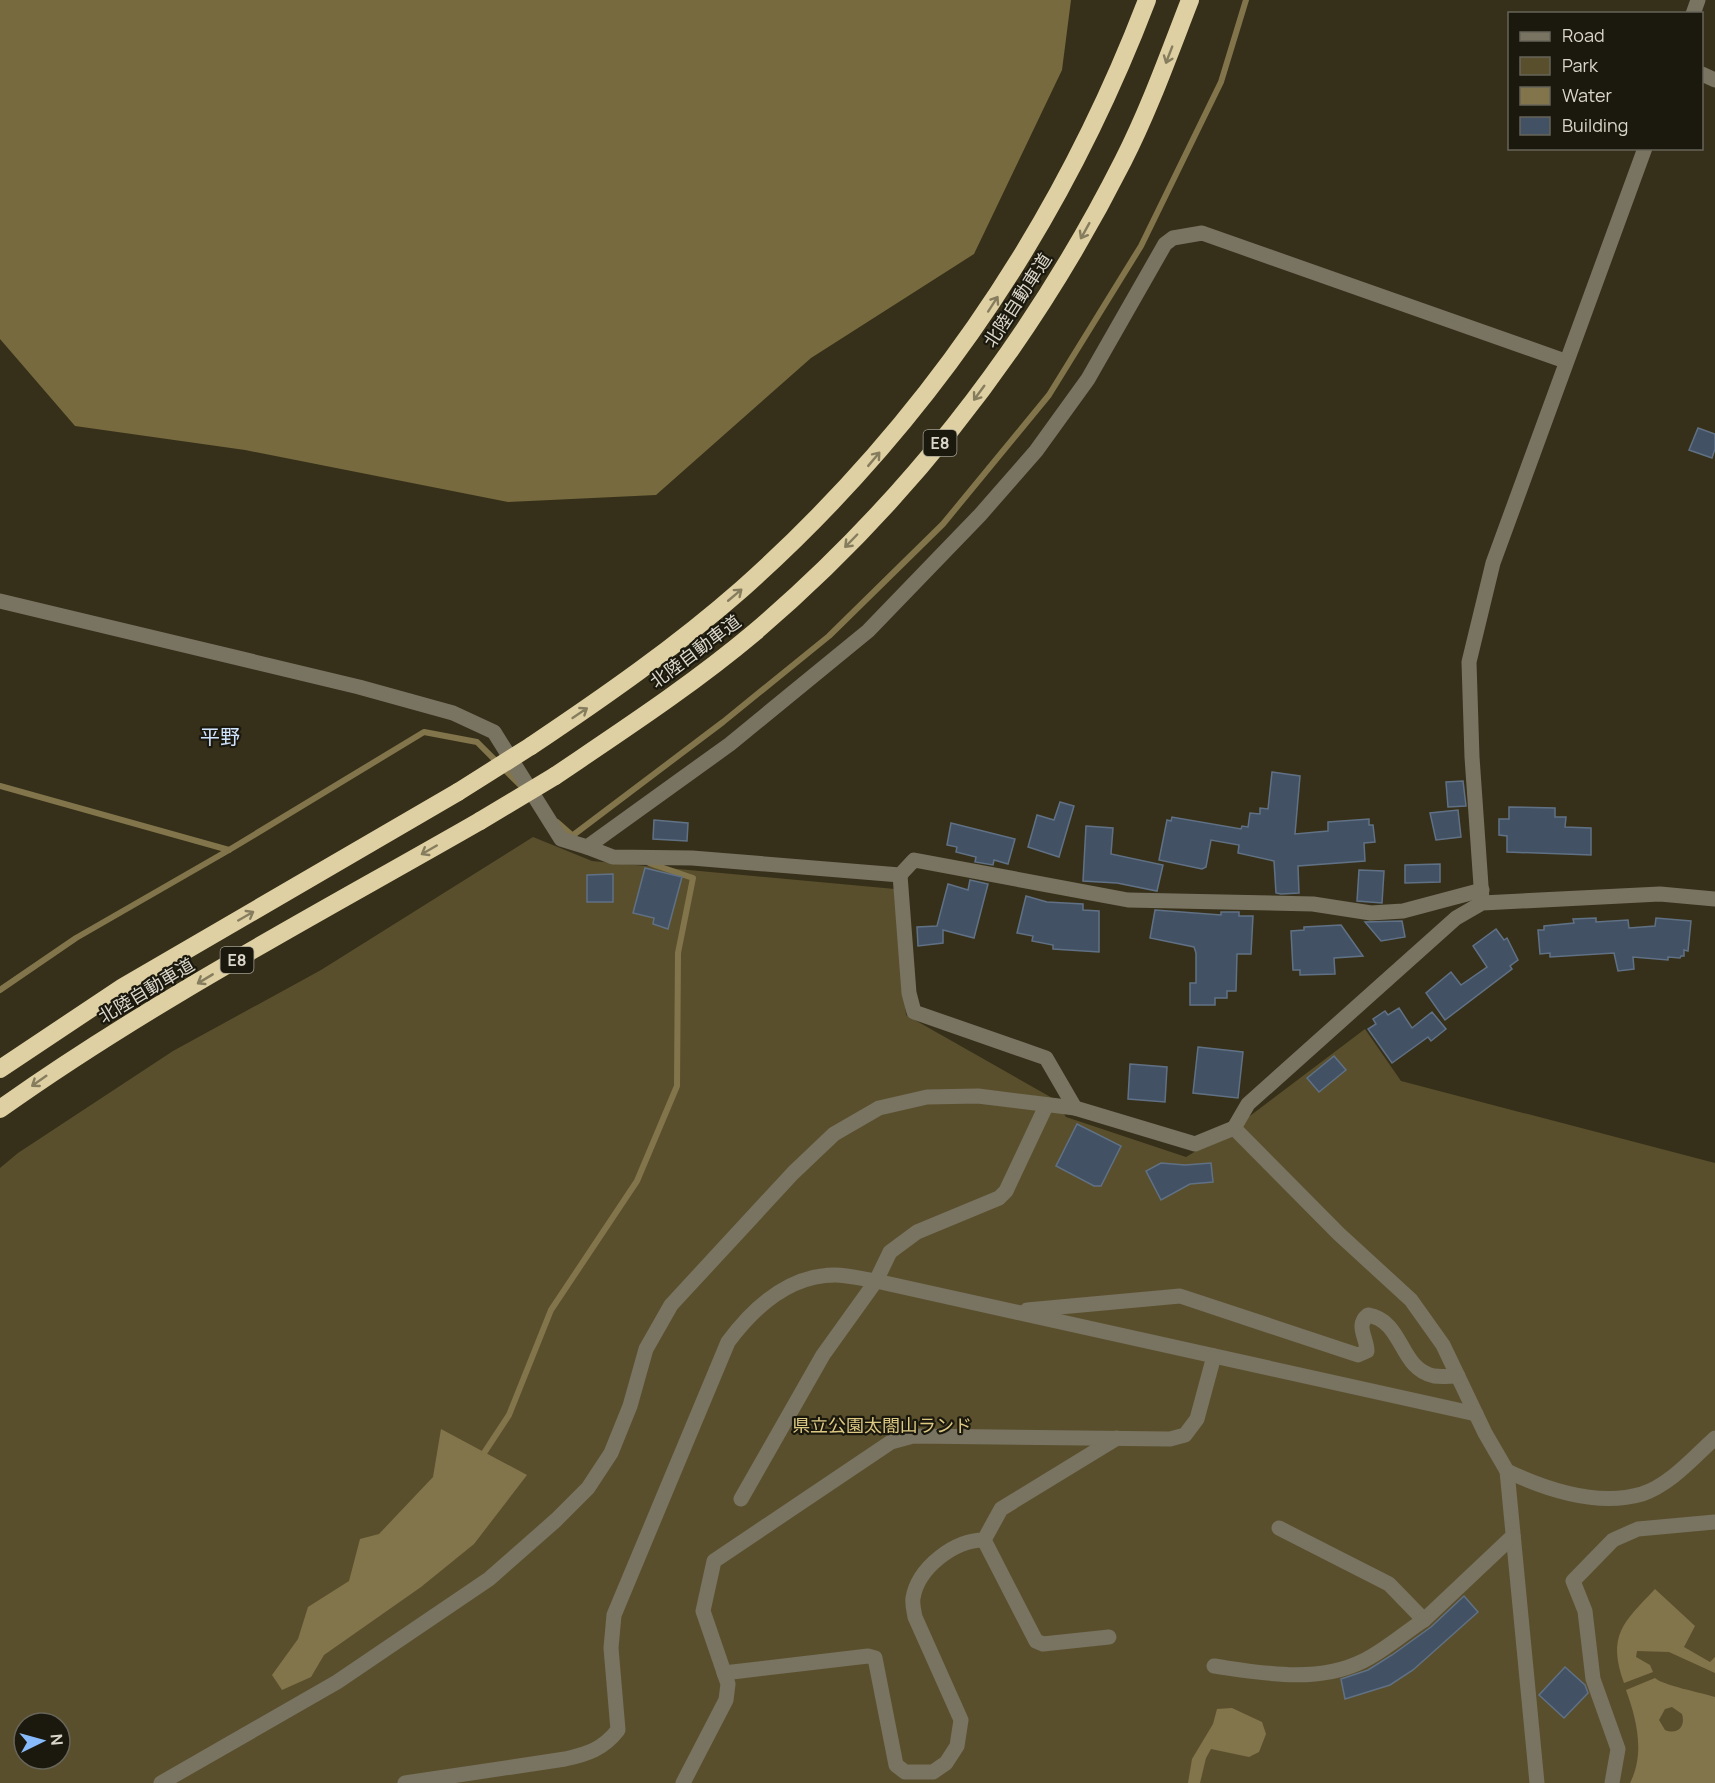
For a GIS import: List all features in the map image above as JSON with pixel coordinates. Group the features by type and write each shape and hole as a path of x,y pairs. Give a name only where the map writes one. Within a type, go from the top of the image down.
{"highway":[{"name":"北陸自動車道","path":"0,1069 123,987 458,792 531,746 646,665 740,591 807,529 871,463 932,389 991,308 1041,227 1085,145 1123,62 1147,0"},
{"name":"北陸自動車道","path":"0,1109 48,1075 143,1016 555,776 681,689 754,632 829,564 900,491 959,420 1027,328 1078,244 1124,160 1160,78 1190,0"}],"street":[{"path":"1482,897 1472,758 1469,662 1493,563 1565,361 1644,150"},
{"path":"587,847 729,744 868,631 980,515 1036,451 1088,379 1165,244 1173,238 1202,233 1565,361"},
{"path":"0,601 359,687 453,713 494,732 561,839 613,857 692,858 900,875"},
{"path":"1075,1108 1046,1058 914,1012 909,993 900,875 914,860 1128,900 1313,904 1371,913 1403,911 1482,897 1640,894 1715,899"},
{"path":"161,1783 337,1682 489,1579 556,1520 588,1488 611,1453 630,1406 646,1349 671,1305 793,1173 834,1134 879,1108 927,1096 978,1096 1075,1108 1195,1144 1234,1128 1248,1104 1482,897"},
{"path":"741,1499 823,1354 876,1281 890,1252 917,1232 999,1198 1006,1191 1046,1106"},
{"path":"1234,1128 1339,1234 1411,1300 1443,1345 1476,1414 1507,1471 1537,1783"},
{"path":"405,1783 565,1759 588,1754 607,1744 618,1730 611,1648 614,1615 728,1342 745,1320 762,1304 795,1284 814,1277 836,1275 876,1281 1476,1414"},
{"path":"1012,1311 1180,1296 1358,1355 1366,1351 1360,1327 1363,1319 1368,1315 1386,1322 1415,1366 1434,1376 1458,1376"},
{"path":"683,1783 726,1700 728,1684 703,1611 714,1562 891,1442 913,1436 1170,1438 1185,1435 1197,1419 1214,1356"},
{"path":"984,1540 1001,1509 1117,1438"},
{"path":"1507,1471 1534,1484 1592,1498 1642,1494 1674,1475 1715,1438"},
{"path":"1612,1783 1618,1749 1593,1678 1585,1611 1573,1581 1613,1540 1638,1529 1715,1522"},
{"path":"1279,1528 1389,1584 1424,1620"},
{"path":"1214,1666 1276,1676 1326,1672 1363,1662 1424,1620 1513,1536"},
{"path":"724,1673 868,1656 875,1658 896,1765 905,1772 933,1772 946,1762 957,1746 961,1720 915,1617 913,1599 920,1579 940,1556 975,1540 984,1540"},
{"path":"984,1540 1036,1641 1043,1644 1109,1637"}],"green space":[{"name":"県立公園太閤山ランド","path":"533,837 592,861 895,889 906,1015 1054,1099 1066,1117 1186,1157 1234,1128 1365,1029 1401,1081 1715,1163 1715,1783 0,1783 0,1168 18,1153 173,1051 321,970"}],"shaded area":[{"path":"0,0 1071,0 1062,70 974,254 811,358 656,495 508,502 245,450 75,426 0,339"}],"water":[{"path":"441,1429 527,1475 474,1544 421,1587 324,1655 311,1677 282,1690 272,1675 298,1639 308,1607 349,1581 360,1539 379,1534 433,1477"},
{"path":"1655,1589 1695,1626 1684,1647 1710,1662 1715,1657 1715,1673 1669,1652 1637,1651 1636,1657 1650,1665 1653,1672 1624,1683 1617,1653 1621,1631 1634,1611"},
{"path":"1655,1678 1674,1686 1715,1697 1715,1783 1630,1783 1635,1772 1638,1737 1626,1690","holes":["1672,1707 1682,1714 1683,1723 1677,1731 1665,1730 1659,1720 1665,1709"]},
{"path":"1232,1708 1262,1722 1266,1734 1259,1752 1249,1757 1211,1749 1206,1758 1200,1783 1188,1783 1192,1759 1213,1724 1217,1709"}],"building":[{"path":"1698,428 1715,434 1715,449 1712,458 1689,450"},
{"path":"1272,772 1300,776 1295,834 1328,831 1328,822 1369,819 1369,825 1373,825 1375,842 1364,843 1365,861 1298,866 1299,893 1281,894 1276,893 1274,861 1238,853 1239,845 1211,840 1206,867 1202,869 1159,860 1167,820 1171,821 1172,817 1241,829 1242,826 1248,827 1250,813 1260,814 1260,808 1268,809"},
{"path":"1463,781 1466,806 1448,807 1446,782"},
{"path":"1060,802 1074,806 1059,857 1028,847 1037,815 1054,820"},
{"path":"1509,807 1555,808 1555,817 1566,817 1565,827 1591,828 1591,855 1507,852 1507,836 1499,835 1499,819 1509,819"},
{"path":"1458,810 1461,837 1436,840 1430,813"},
{"path":"654,820 688,823 687,841 653,839"},
{"path":"951,823 1015,839 1008,864 994,860 993,865 975,862 976,857 956,852 957,847 947,845"},
{"path":"1086,826 1113,828 1111,854 1163,865 1157,891 1117,883 1083,881"},
{"path":"1440,864 1440,882 1405,883 1405,865"},
{"path":"645,868 682,877 668,929 653,924 654,918 633,913"},
{"path":"1359,870 1384,871 1382,903 1357,901"},
{"path":"613,874 613,902 587,902 587,875"},
{"path":"970,880 988,884 974,938 943,930 943,943 918,946 917,927 937,926 948,884 968,890"},
{"path":"1026,896 1047,902 1083,904 1083,910 1099,911 1099,952 1053,949 1053,945 1032,941 1033,936 1017,933"},
{"path":"1155,910 1221,915 1221,912 1239,912 1239,916 1253,916 1251,954 1237,954 1236,991 1227,991 1227,998 1215,998 1215,1005 1190,1005 1190,983 1196,983 1194,947 1150,938"},
{"path":"1596,918 1596,922 1628,920 1629,928 1655,926 1656,918 1691,921 1688,951 1684,950 1684,956 1680,958 1668,957 1668,960 1633,957 1634,969 1618,971 1614,953 1550,957 1550,953 1540,954 1538,930 1544,930 1544,926 1574,923 1573,919"},
{"path":"1402,921 1405,937 1381,941 1365,922"},
{"path":"1341,925 1363,956 1334,958 1335,974 1300,975 1300,970 1293,970 1291,931 1304,930 1304,927"},
{"path":"1496,929 1504,940 1507,938 1518,960 1510,966 1512,969 1445,1020 1426,993 1451,972 1461,985 1487,967 1473,946"},
{"path":"1399,1008 1412,1028 1432,1012 1446,1029 1431,1041 1428,1037 1392,1063 1368,1029 1376,1024 1373,1019 1385,1011 1388,1015"},
{"path":"1198,1047 1243,1052 1238,1098 1193,1093"},
{"path":"1334,1056 1346,1070 1319,1092 1307,1078"},
{"path":"1130,1064 1167,1067 1165,1102 1128,1099"},
{"path":"1077,1124 1121,1146 1101,1186 1094,1186 1056,1166"},
{"path":"1161,1163 1185,1165 1211,1163 1213,1182 1190,1184 1161,1200 1146,1171"},
{"path":"1464,1596 1478,1612 1413,1670 1390,1685 1345,1699 1341,1679 1368,1670 1392,1655 1431,1627"},
{"path":"1565,1667 1585,1685 1588,1693 1564,1718 1539,1695"}],"waterway":[{"path":"572,836 723,722 829,636 943,524 1049,395 1141,246 1221,82 1246,0"},
{"path":"0,990 76,938 229,850 424,732 477,742 520,785"},
{"path":"0,786 229,850"},
{"path":"557,822 574,837"},
{"path":"484,1453 509,1415 551,1310 637,1181 677,1086 678,953 693,878 649,863"}],"district":[{"name":"平野","path":"220,736"}]}
